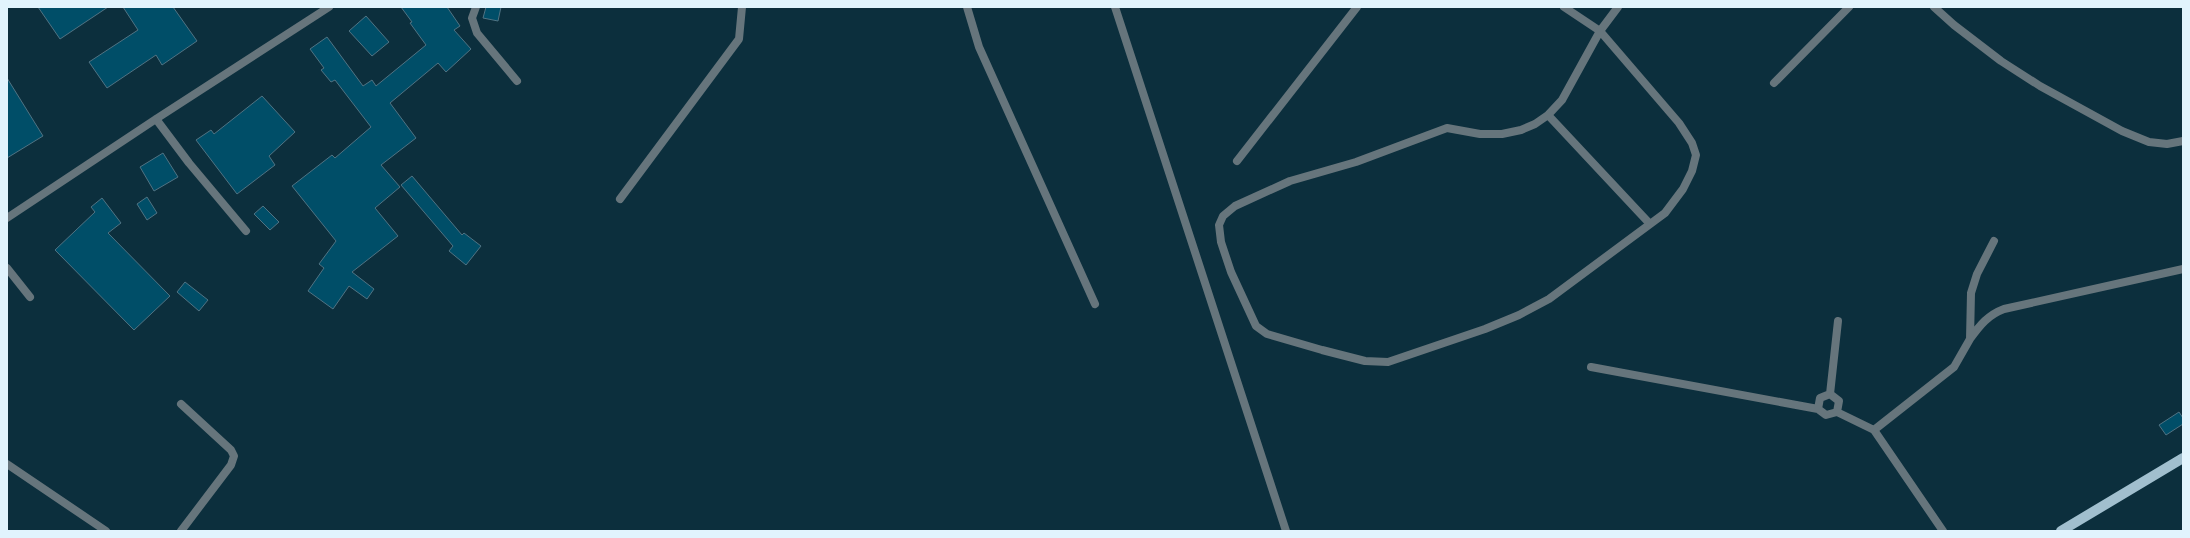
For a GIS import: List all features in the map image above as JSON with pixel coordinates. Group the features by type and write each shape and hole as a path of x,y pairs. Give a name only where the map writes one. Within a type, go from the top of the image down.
{"main road":[{"path":"2061,531 2088,513 2183,458"}],"street":[{"path":"7,218 156,118 329,7"},
{"path":"476,7 472,18 476,33 517,82"},
{"path":"620,199 739,39 742,7"},
{"path":"967,7 980,47 1095,304"},
{"path":"1115,7 1286,531"},
{"path":"1237,161 1357,7"},
{"path":"1564,7 1600,31 1678,123 1692,143 1696,155 1692,172 1665,213 1549,299 1519,315 1485,329 1388,362 1365,361 1335,353 1267,334 1256,326 1231,272 1219,233 1219,225 1223,216 1235,206 1290,182 1368,158 1447,128 1480,134 1502,134 1521,130 1548,115 1562,100 1600,31 1618,7"},
{"path":"1774,83 1849,7"},
{"path":"1934,7 1954,26 2001,61 2040,86 2122,131 2149,142 2167,144 2183,141"},
{"path":"1548,115 1650,224"},
{"path":"156,118 189,163 246,231"},
{"path":"1970,338 1971,293 1977,274 1994,241"},
{"path":"7,268 30,297"},
{"path":"1874,430 1954,367 1970,338 1981,323 1993,313 2004,309 2183,269"},
{"path":"1830,394 1838,321"},
{"path":"1591,367 1818,409 1826,415 1837,412 1874,430 1943,531"},
{"path":"1818,409 1820,398 1830,394"},
{"path":"1830,394 1839,401 1837,412"},
{"path":"181,404 231,450 234,456 231,465 181,531"},
{"path":"7,464 106,531"}],"building":[{"path":"38,7 108,7 60,39"},
{"path":"123,7 173,7 197,41 162,65 156,55 107,88 89,62 138,30"},
{"path":"401,7 447,7 460,26 454,30 471,49 446,72 438,63 390,103 416,138 381,165 400,187 375,208 398,236 352,272 374,289 367,299 349,286 333,309 308,291 324,268 319,264 336,241 292,186 332,155 335,158 371,127 335,80 331,82 321,70 324,68 310,49 327,37 363,86 372,80 376,86 426,45 410,23 412,22"},
{"path":"486,7 501,7 498,21 483,18"},
{"path":"366,16 389,42 372,56 349,31"},
{"path":"7,78 43,136 7,158"},
{"path":"262,96 295,132 269,156 275,165 237,194 196,140 211,130 214,134"},
{"path":"163,153 178,177 154,191 140,167"},
{"path":"412,176 462,235 464,233 481,246 466,265 449,251 453,246 401,185"},
{"path":"147,197 157,213 147,220 137,204"},
{"path":"102,198 121,223 108,233 170,296 134,330 55,250 95,212 91,207"},
{"path":"263,206 279,222 270,230 254,214"},
{"path":"185,282 208,300 199,311 177,292"},
{"path":"2179,412 2183,418 2183,424 2166,435 2159,425"}]}
